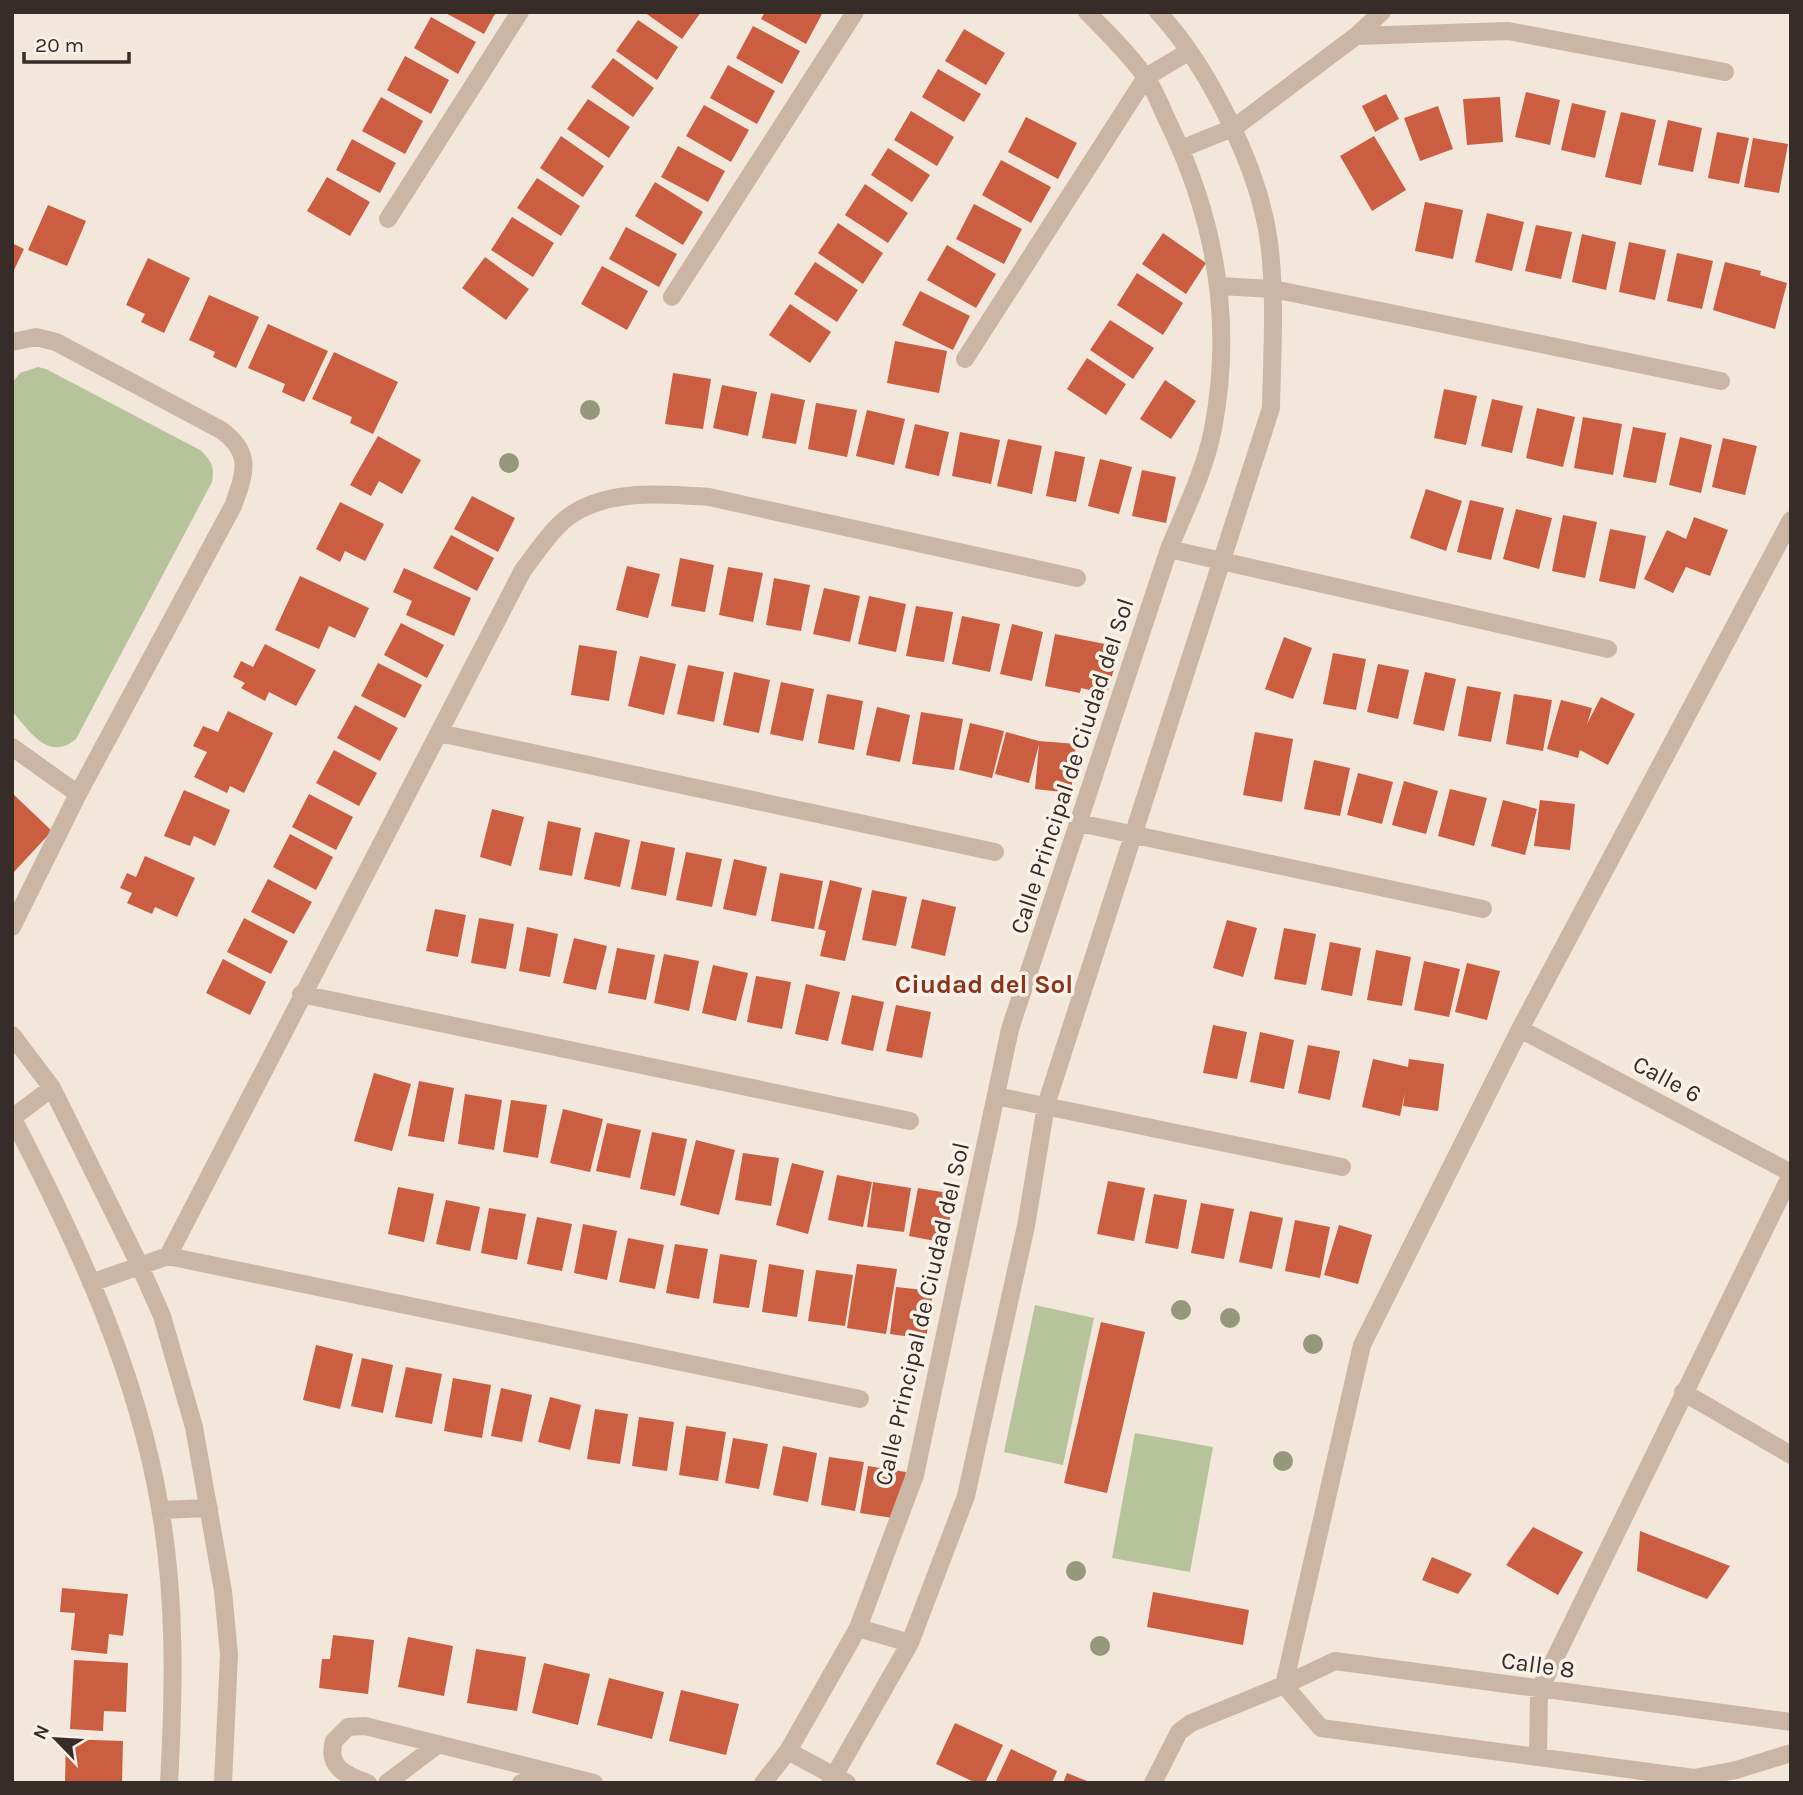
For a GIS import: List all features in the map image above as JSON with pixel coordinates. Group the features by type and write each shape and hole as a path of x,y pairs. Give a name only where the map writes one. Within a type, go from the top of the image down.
{"street":[{"path":"388,219 520,12"},
{"path":"672,297 855,12"},
{"name":"Calle Principal de Ciudad del Sol","path":"763,1783 788,1751 858,1628 915,1475 1010,1030 1169,549 1195,486 1213,431 1224,334 1220,286 1204,212 1181,149 1146,77 1087,12"},
{"path":"788,1751 837,1781 909,1643 966,1496 1026,1226 1046,1105 1223,564 1271,408 1273,289 1269,239 1235,127 1188,52 1158,12"},
{"path":"1181,149 1235,127 1356,36 1382,12"},
{"path":"1356,36 1508,31 1725,72"},
{"path":"965,359 1146,77 1188,52"},
{"path":"1220,286 1273,289 1721,381"},
{"path":"12,342 36,337 56,342 220,430 236,441 243,457 244,476 233,506 78,794 12,927"},
{"path":"168,1256 301,994 523,570 548,537 574,513 618,497 662,494 709,497 1077,578"},
{"path":"1791,520 1520,1029 1362,1345 1284,1685 1321,1728 1694,1778 1736,1770 1791,1753"},
{"path":"1169,549 1223,564 1608,649"},
{"path":"439,733 995,852"},
{"path":"12,747 78,794"},
{"path":"1079,823 1483,909"},
{"path":"301,994 910,1121"},
{"name":"Calle 6","path":"1520,1029 1791,1174"},
{"path":"12,1035 52,1088 139,1264 162,1316 194,1427 209,1508 229,1655 223,1783"},
{"path":"52,1088 12,1118 91,1283 125,1368 148,1449 161,1510 175,1674 169,1783"},
{"path":"996,1096 1342,1167"},
{"path":"1538,1756 1539,1691 1791,1174"},
{"path":"91,1283 168,1256 860,1399"},
{"path":"1683,1392 1791,1455"},
{"path":"161,1510 209,1508"},
{"path":"858,1628 909,1643"},
{"name":"Calle 8","path":"1153,1783 1179,1732 1191,1723 1335,1661 1539,1691 1791,1723"},
{"path":"368,1783 343,1773 334,1761 334,1741 348,1727 365,1726 594,1783"},
{"path":"387,1783 437,1745"},
{"path":"521,1783 570,1777"}],"green space":[{"path":"38,367 200,450 209,461 213,472 212,482 76,739 57,747 41,742 12,711 12,383 20,373"},
{"path":"1035,1305 1094,1318 1063,1465 1004,1452"},
{"path":"1135,1433 1213,1447 1190,1572 1112,1558"}],"building":[{"path":"444,12 496,12 484,34"},
{"path":"644,12 701,12 682,39"},
{"path":"765,12 823,12 806,44 761,19"},
{"path":"431,17 476,42 458,74 414,48"},
{"path":"638,20 678,47 657,80 616,51"},
{"path":"753,26 800,51 782,84 736,58"},
{"path":"964,29 1005,53 986,85 945,61"},
{"path":"405,56 449,80 431,114 387,90"},
{"path":"613,58 654,88 633,117 591,87"},
{"path":"728,65 775,91 757,124 710,98"},
{"path":"938,69 981,94 964,122 922,97"},
{"path":"1526,92 1560,100 1550,145 1515,137"},
{"path":"1386,94 1399,119 1375,132 1362,106"},
{"path":"381,97 423,121 405,154 362,131"},
{"path":"1500,97 1503,142 1467,145 1463,99"},
{"path":"588,99 630,127 609,158 567,129"},
{"path":"1572,103 1606,111 1595,158 1561,150"},
{"path":"704,105 749,130 731,162 686,136"},
{"path":"1438,106 1453,149 1420,161 1404,118"},
{"path":"911,111 954,137 937,166 894,140"},
{"path":"1621,112 1656,120 1641,185 1605,177"},
{"path":"1026,117 1077,143 1058,179 1008,152"},
{"path":"1668,120 1702,128 1693,172 1658,165"},
{"path":"1717,132 1749,138 1739,184 1708,178"},
{"path":"561,136 604,166 583,197 540,168"},
{"path":"1374,136 1406,190 1372,211 1340,156"},
{"path":"1753,138 1788,144 1779,193 1744,187"},
{"path":"352,139 396,163 380,193 336,170"},
{"path":"678,146 725,171 708,202 661,177"},
{"path":"888,148 930,175 912,202 871,175"},
{"path":"1001,160 1051,187 1031,223 982,195"},
{"path":"327,177 370,202 350,236 307,211"},
{"path":"537,178 580,206 561,236 517,208"},
{"path":"655,182 703,212 683,245 635,216"},
{"path":"865,184 908,213 888,243 845,215"},
{"path":"1425,202 1463,210 1453,259 1415,251"},
{"path":"974,204 1022,229 1004,264 956,239"},
{"path":"48,205 86,221 67,266 28,250"},
{"path":"1487,213 1524,222 1512,271 1475,262"},
{"path":"512,217 554,243 533,277 491,250"},
{"path":"838,223 883,253 863,284 818,253"},
{"path":"1536,225 1572,232 1561,279 1525,271"},
{"path":"626,227 677,254 659,287 609,259"},
{"path":"1163,233 1206,263 1186,294 1142,264"},
{"path":"1582,234 1616,242 1606,290 1572,282"},
{"path":"1629,242 1666,250 1655,300 1619,292"},
{"path":"12,243 24,249 14,270 12,270"},
{"path":"947,245 996,274 976,308 927,280"},
{"path":"1677,253 1713,261 1702,309 1667,301"},
{"path":"485,257 529,289 506,320 462,288"},
{"path":"148,258 190,278 164,333 141,322 145,314 126,305"},
{"path":"815,262 858,290 837,322 794,294"},
{"path":"1725,262 1761,271 1760,275 1787,283 1775,329 1713,310"},
{"path":"602,266 648,291 627,330 581,304"},
{"path":"1137,273 1183,303 1163,335 1117,305"},
{"path":"920,291 970,316 953,350 902,325"},
{"path":"209,295 259,317 236,368 213,357 215,352 189,340"},
{"path":"790,304 831,332 810,363 769,335"},
{"path":"1110,320 1154,348 1133,379 1090,350"},
{"path":"268,324 328,351 304,402 282,392 285,384 248,368"},
{"path":"895,341 947,351 939,393 887,383"},
{"path":"334,352 398,382 373,434 350,423 352,417 312,399"},
{"path":"1087,358 1126,384 1106,415 1067,389"},
{"path":"673,373 711,379 703,429 665,424"},
{"path":"1165,380 1196,401 1171,439 1140,419"},
{"path":"722,385 757,392 748,436 713,428"},
{"path":"1444,389 1477,396 1466,445 1434,438"},
{"path":"771,393 805,400 796,444 762,438"},
{"path":"1492,399 1523,406 1512,453 1481,446"},
{"path":"816,403 857,410 847,457 808,449"},
{"path":"1537,408 1575,417 1563,467 1526,458"},
{"path":"867,410 905,419 894,465 856,456"},
{"path":"1583,417 1622,424 1613,475 1574,468"},
{"path":"915,424 949,432 939,476 905,468"},
{"path":"1633,427 1666,433 1656,483 1623,477"},
{"path":"960,432 1000,440 991,484 952,476"},
{"path":"378,436 421,460 402,494 379,481 371,496 350,485"},
{"path":"1680,437 1712,445 1701,493 1669,485"},
{"path":"1723,438 1757,446 1745,495 1712,487"},
{"path":"1008,439 1042,446 1032,494 997,486"},
{"path":"1055,451 1085,457 1076,502 1046,496"},
{"path":"1100,459 1132,467 1119,514 1088,506"},
{"path":"1142,470 1176,477 1166,523 1132,516"},
{"path":"1426,489 1462,501 1446,551 1410,538"},
{"path":"472,496 515,518 498,552 454,529"},
{"path":"1470,500 1504,508 1491,560 1457,552"},
{"path":"340,502 384,524 365,561 345,551 340,562 316,549"},
{"path":"1516,509 1552,518 1539,569 1503,559"},
{"path":"1563,515 1597,522 1585,578 1552,571"},
{"path":"1694,517 1728,530 1710,576 1686,567 1673,593 1644,579 1667,530 1686,539"},
{"path":"1610,529 1646,536 1635,589 1599,581"},
{"path":"451,535 494,558 477,591 433,568"},
{"path":"680,558 714,565 705,612 671,606"},
{"path":"627,566 660,574 648,618 616,610"},
{"path":"728,567 763,573 753,622 719,615"},
{"path":"404,568 471,598 454,636 406,615 412,601 393,592"},
{"path":"300,576 369,608 355,638 329,626 319,649 275,630"},
{"path":"774,578 810,585 801,631 766,625"},
{"path":"824,588 860,596 850,642 813,634"},
{"path":"869,596 906,604 896,652 858,644"},
{"path":"916,606 953,612 944,662 906,656"},
{"path":"962,616 1000,624 990,672 952,664"},
{"path":"401,623 444,645 427,678 384,655"},
{"path":"1012,624 1043,632 1032,681 1000,674"},
{"path":"1055,634 1120,647 1107,694 1081,688 1080,693 1045,686"},
{"path":"1284,637 1312,648 1293,699 1265,689"},
{"path":"265,644 316,670 296,706 269,692 265,701 241,688 245,683 233,677 241,661 253,667"},
{"path":"579,645 617,651 609,701 571,695"},
{"path":"1333,653 1366,659 1356,710 1323,704"},
{"path":"640,656 676,664 664,715 628,706"},
{"path":"378,663 422,685 405,718 361,696"},
{"path":"1378,664 1409,670 1398,719 1367,712"},
{"path":"688,665 724,672 714,722 677,714"},
{"path":"734,672 770,680 759,733 723,725"},
{"path":"1425,672 1456,679 1444,731 1413,724"},
{"path":"781,682 814,689 803,741 770,734"},
{"path":"1467,686 1501,692 1491,742 1458,736"},
{"path":"827,694 863,701 854,750 818,743"},
{"path":"1514,694 1552,700 1543,751 1506,744"},
{"path":"1601,697 1635,714 1608,765 1580,750 1578,758 1547,749 1561,700 1592,708 1587,724"},
{"path":"355,705 398,728 380,761 337,738"},
{"path":"877,707 910,715 900,762 866,755"},
{"path":"228,711 273,733 244,793 230,786 227,793 194,777 207,752 193,746 203,726 218,732"},
{"path":"921,712 963,719 954,770 912,764"},
{"path":"970,723 1004,731 992,778 959,770"},
{"path":"1006,732 1039,741 1076,744 1071,793 1035,789 1039,744 1029,783 995,774"},
{"path":"1255,732 1293,739 1282,802 1243,795"},
{"path":"334,750 377,773 359,806 316,783"},
{"path":"1314,760 1350,768 1340,816 1304,809"},
{"path":"1358,773 1393,782 1382,824 1347,815"},
{"path":"1404,781 1438,791 1426,834 1392,825"},
{"path":"1450,789 1487,798 1474,846 1438,836"},
{"path":"184,790 230,810 215,846 194,836 190,846 164,836"},
{"path":"12,793 52,831 12,874"},
{"path":"309,794 353,817 336,850 292,827"},
{"path":"1503,800 1537,809 1525,855 1491,846"},
{"path":"1540,800 1575,804 1570,850 1534,846"},
{"path":"492,809 524,817 511,866 480,857"},
{"path":"548,821 581,828 572,876 539,870"},
{"path":"595,832 630,840 620,887 584,879"},
{"path":"290,834 333,857 316,890 273,867"},
{"path":"641,841 675,848 666,896 631,889"},
{"path":"686,852 722,859 712,907 676,900"},
{"path":"145,856 195,878 177,917 155,907 152,914 127,903 132,893 120,888 127,873 136,877"},
{"path":"734,859 767,867 756,916 723,909"},
{"path":"780,873 823,881 814,929 771,921"},
{"path":"268,879 312,902 294,934 251,912"},
{"path":"830,880 862,888 845,961 820,956 826,931 818,929"},
{"path":"872,890 907,897 896,946 862,940"},
{"path":"922,899 956,907 945,956 911,948"},
{"path":"435,909 466,915 458,957 426,951"},
{"path":"244,918 288,941 271,974 227,952"},
{"path":"479,918 514,924 506,969 471,963"},
{"path":"1227,920 1257,928 1243,977 1213,968"},
{"path":"527,927 558,934 550,977 519,971"},
{"path":"1284,928 1316,934 1306,985 1274,979"},
{"path":"574,938 607,946 596,990 563,983"},
{"path":"1330,942 1361,948 1352,996 1321,990"},
{"path":"617,948 655,955 646,1000 608,993"},
{"path":"1376,950 1411,957 1402,1006 1367,1000"},
{"path":"664,954 699,961 689,1011 654,1003"},
{"path":"223,959 266,982 250,1015 206,993"},
{"path":"1424,961 1460,969 1449,1017 1414,1010"},
{"path":"1467,963 1500,971 1487,1020 1455,1012"},
{"path":"713,965 748,973 736,1021 702,1013"},
{"path":"756,976 791,982 782,1029 747,1022"},
{"path":"806,984 840,992 828,1041 795,1034"},
{"path":"852,995 884,1002 873,1051 841,1044"},
{"path":"896,1005 931,1012 922,1058 886,1051"},
{"path":"1213,1025 1247,1032 1237,1079 1203,1073"},
{"path":"1260,1032 1294,1040 1284,1089 1250,1082"},
{"path":"1308,1045 1340,1051 1330,1100 1298,1093"},
{"path":"1373,1059 1408,1067 1409,1059 1444,1064 1438,1111 1403,1106 1405,1092 1400,1116 1362,1107"},
{"path":"374,1073 411,1084 392,1151 354,1141"},
{"path":"419,1081 454,1088 444,1142 408,1136"},
{"path":"465,1094 502,1100 494,1150 458,1144"},
{"path":"511,1100 547,1105 538,1158 503,1152"},
{"path":"563,1109 603,1119 590,1172 550,1163"},
{"path":"607,1123 641,1130 630,1178 596,1171"},
{"path":"652,1132 687,1139 675,1196 640,1189"},
{"path":"696,1140 735,1150 719,1215 680,1205"},
{"path":"743,1153 779,1158 771,1206 735,1200"},
{"path":"792,1163 824,1171 808,1234 776,1225"},
{"path":"837,1175 872,1182 863,1227 828,1220"},
{"path":"1108,1181 1145,1188 1134,1241 1097,1234"},
{"path":"873,1182 911,1188 904,1232 867,1227"},
{"path":"398,1187 434,1194 424,1242 388,1234"},
{"path":"918,1188 954,1194 946,1243 909,1236"},
{"path":"1154,1194 1187,1200 1178,1249 1145,1243"},
{"path":"446,1200 480,1207 470,1251 436,1244"},
{"path":"1201,1203 1234,1209 1224,1259 1191,1253"},
{"path":"489,1208 526,1214 517,1260 481,1253"},
{"path":"1250,1211 1283,1218 1272,1269 1239,1262"},
{"path":"537,1217 572,1224 562,1271 527,1264"},
{"path":"1295,1220 1330,1227 1320,1278 1285,1271"},
{"path":"583,1224 617,1231 607,1280 574,1273"},
{"path":"1339,1225 1372,1235 1358,1284 1324,1275"},
{"path":"628,1238 664,1245 655,1289 619,1282"},
{"path":"675,1244 708,1249 699,1299 666,1293"},
{"path":"720,1254 757,1260 749,1308 713,1303"},
{"path":"769,1264 804,1270 797,1317 762,1312"},
{"path":"857,1264 897,1269 886,1334 847,1328"},
{"path":"816,1270 853,1275 845,1326 808,1321"},
{"path":"896,1287 933,1291 926,1339 890,1334"},
{"path":"1101,1322 1145,1332 1107,1493 1064,1483"},
{"path":"316,1345 353,1354 340,1409 303,1400"},
{"path":"362,1358 393,1365 383,1413 351,1406"},
{"path":"406,1367 442,1374 432,1424 395,1417"},
{"path":"453,1378 491,1385 482,1438 444,1431"},
{"path":"501,1388 532,1395 522,1442 491,1436"},
{"path":"550,1397 581,1405 570,1450 538,1442"},
{"path":"595,1409 628,1414 620,1464 587,1459"},
{"path":"639,1417 674,1422 667,1471 632,1466"},
{"path":"686,1426 726,1432 718,1481 679,1475"},
{"path":"733,1438 768,1444 759,1489 725,1483"},
{"path":"783,1446 817,1453 808,1502 773,1495"},
{"path":"829,1457 864,1462 855,1511 821,1505"},
{"path":"868,1466 906,1472 899,1519 860,1513"},
{"path":"1533,1527 1583,1552 1558,1595 1506,1565"},
{"path":"1640,1531 1730,1566 1707,1599 1637,1571"},
{"path":"1432,1557 1472,1574 1458,1594 1422,1580"},
{"path":"62,1588 128,1594 123,1636 109,1634 107,1654 71,1650 75,1613 60,1612"},
{"path":"1153,1592 1249,1610 1243,1645 1147,1627"},
{"path":"333,1635 374,1640 368,1694 319,1688 322,1659 330,1659"},
{"path":"408,1637 453,1646 444,1696 398,1687"},
{"path":"476,1649 526,1657 517,1711 467,1703"},
{"path":"74,1660 128,1663 126,1712 104,1711 103,1731 70,1729"},
{"path":"544,1663 590,1674 578,1725 532,1713"},
{"path":"609,1678 664,1692 652,1739 597,1725"},
{"path":"681,1690 739,1704 726,1755 669,1741"},
{"path":"955,1723 1003,1745 985,1783 976,1783 936,1764"},
{"path":"66,1739 123,1741 122,1783 65,1783"},
{"path":"1011,1749 1057,1771 1052,1783 995,1783"},
{"path":"1067,1773 1092,1783 1063,1783"}],"district":[{"name":"Ciudad del Sol","path":"984,984"}]}
